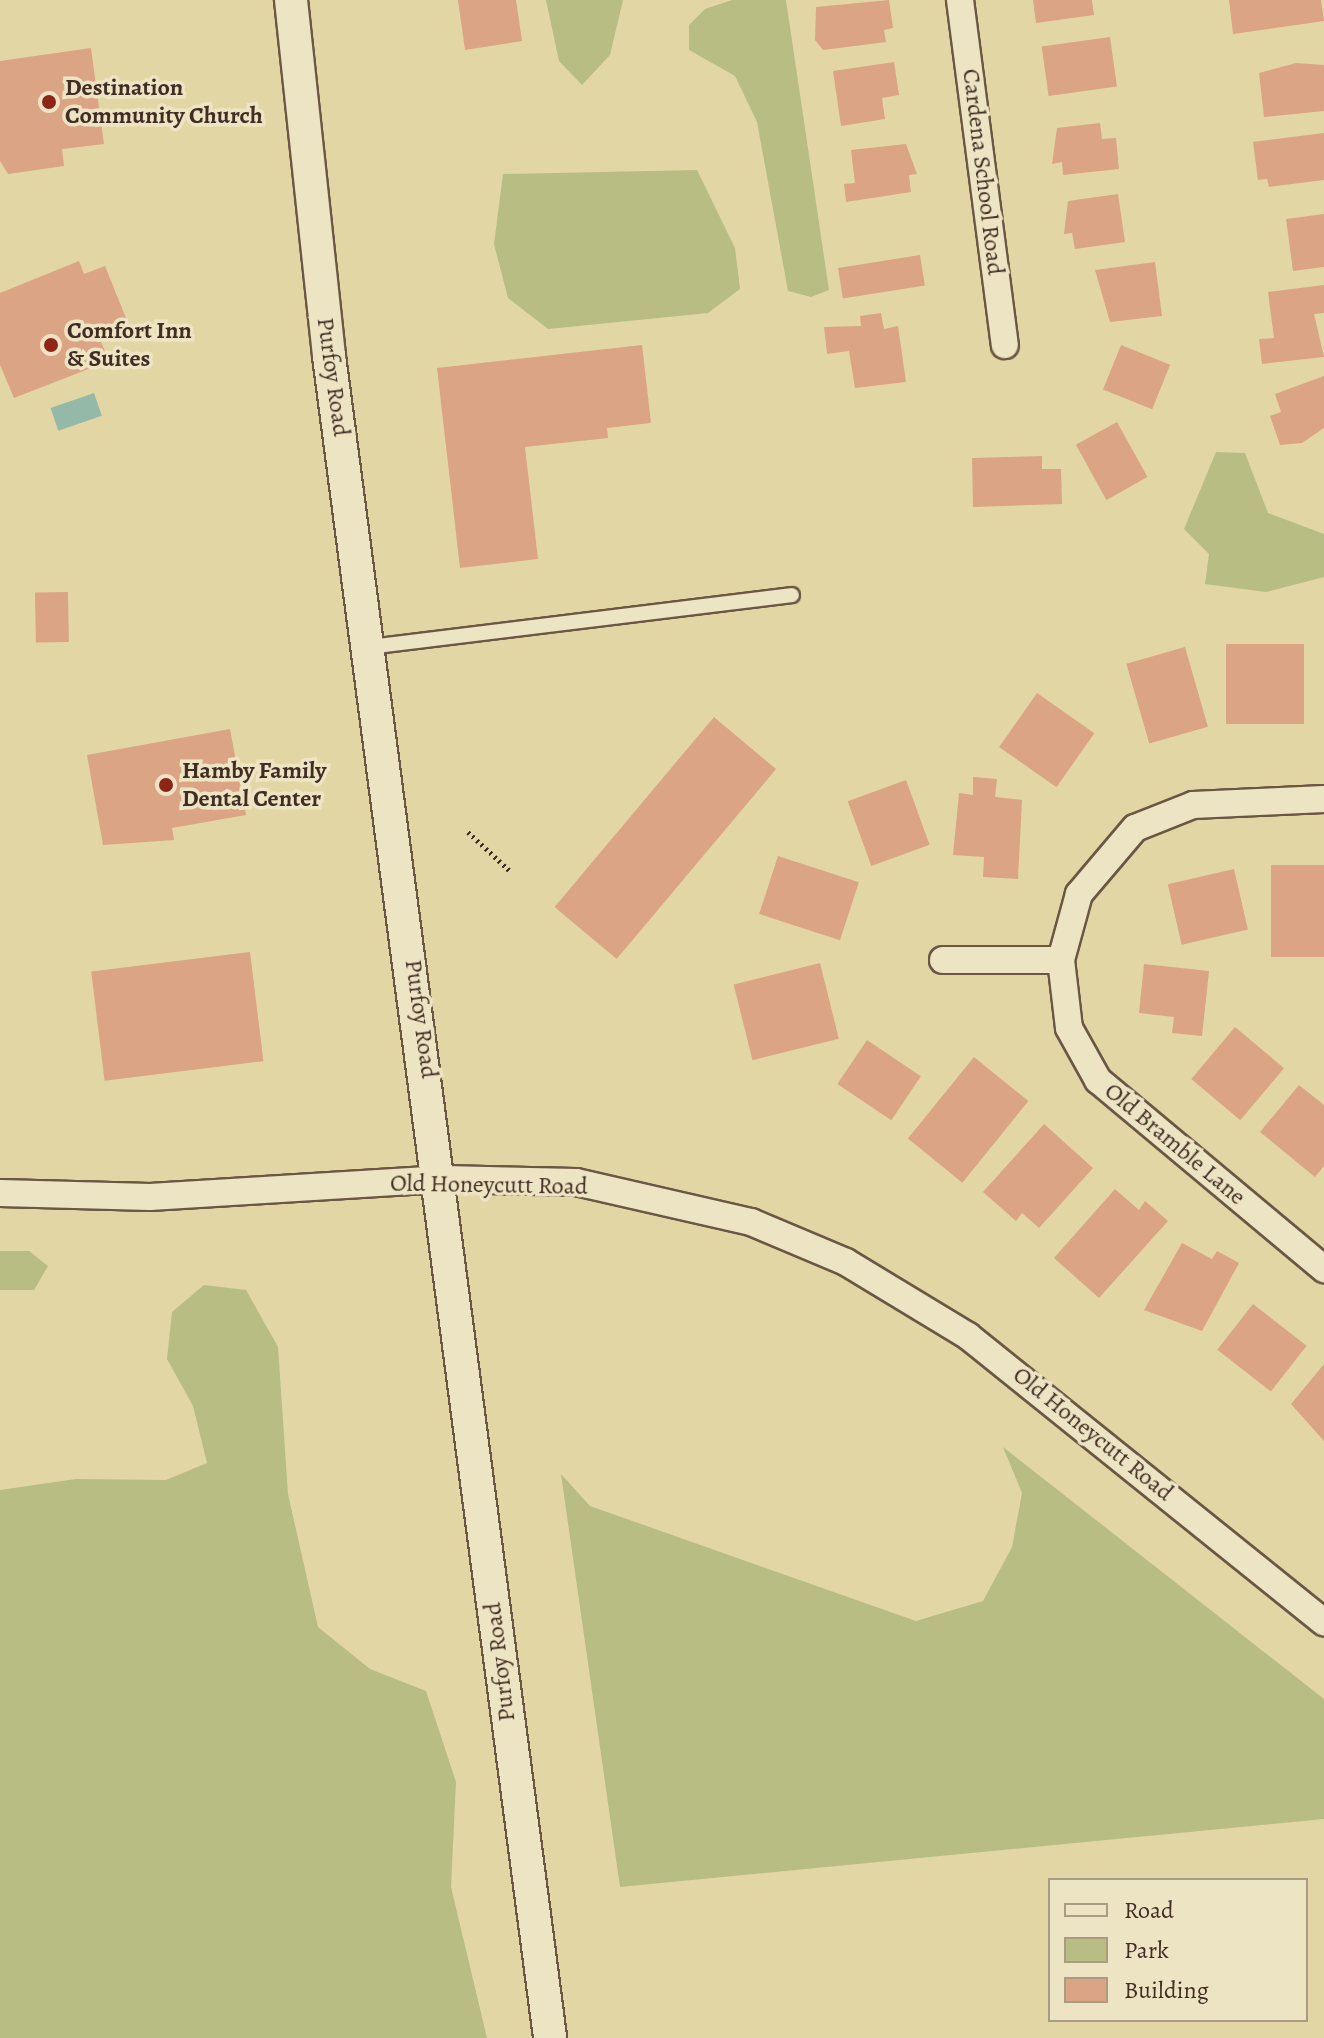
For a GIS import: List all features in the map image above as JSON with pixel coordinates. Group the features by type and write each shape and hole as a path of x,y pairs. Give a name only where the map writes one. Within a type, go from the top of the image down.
{"street":[{"name":"Purfoy Road","path":"291,0 369,647 443,1179 550,2038"},
{"name":"Cardena School Road","path":"960,0 1005,345"},
{"name":"Old Bramble Lane","path":"1324,799 1193,805 1135,828 1079,894 1061,960 1069,1028 1098,1080 1324,1269"},
{"path":"943,960 1061,960"},
{"name":"Old Honeycutt Road","path":"0,1193 150,1197 443,1179 576,1182 663,1198 751,1222 846,1262 1032,1383 1324,1622"}],"lane":[{"path":"369,647 792,595"}],"path":[{"path":"468,832 509,870"}],"green space":[{"path":"546,0 623,0 610,55 582,85 559,61"},
{"path":"732,0 786,0 829,290 811,297 788,291 757,122 735,76 689,50 689,25 705,9"},
{"path":"697,170 735,248 740,289 708,313 548,329 508,298 494,244 503,174"},
{"path":"1216,452 1245,453 1268,513 1324,534 1324,577 1266,592 1205,584 1209,554 1184,529"},
{"path":"0,1251 29,1251 48,1266 34,1290 0,1290"},
{"path":"204,1285 246,1290 278,1347 288,1494 318,1627 370,1669 426,1691 456,1782 451,1887 487,2038 0,2038 0,1490 76,1479 166,1480 207,1463 193,1406 167,1359 172,1312"},
{"path":"1003,1447 1324,1699 1324,1819 620,1887 561,1474 590,1506 916,1621 983,1601 1012,1547 1022,1493"}],"shaded area":[{"path":"94,393 102,416 58,431 51,408"}],"building":[{"path":"458,0 516,0 522,41 465,50"},
{"path":"889,0 893,28 884,30 886,42 823,50 815,40 816,7"},
{"path":"1033,0 1092,0 1094,15 1036,23"},
{"path":"1229,0 1321,0 1324,21 1233,34"},
{"path":"1110,37 1117,87 1049,96 1042,47"},
{"name":"Destination Community Church","path":"91,48 104,144 62,149 64,166 8,174 0,161 0,61"},
{"path":"894,62 899,95 882,98 885,119 841,126 833,71"},
{"path":"1296,63 1324,65 1324,111 1264,117 1259,73"},
{"path":"1100,123 1102,139 1116,138 1119,169 1063,175 1062,162 1052,164 1057,128"},
{"path":"1324,133 1324,180 1269,187 1267,179 1258,180 1253,142"},
{"path":"906,144 917,174 909,175 911,192 846,202 844,184 855,183 851,150"},
{"path":"1118,194 1125,242 1075,249 1072,233 1064,234 1068,201"},
{"path":"1324,214 1324,267 1293,271 1286,219"},
{"path":"920,255 925,286 843,299 838,268"},
{"name":"Comfort Inn & Suites","path":"79,261 84,274 105,266 126,318 96,330 109,361 14,398 0,365 0,293"},
{"path":"1155,262 1162,316 1110,322 1095,270"},
{"path":"1324,285 1324,313 1314,314 1324,357 1262,364 1259,339 1274,338 1268,292"},
{"path":"881,313 884,329 898,326 906,382 855,388 849,351 827,354 824,327 861,326 860,316"},
{"path":"642,345 651,423 607,428 608,438 525,447 538,559 460,568 437,368"},
{"path":"1121,345 1170,365 1152,409 1103,390"},
{"path":"1324,376 1324,428 1302,443 1280,445 1270,416 1281,412 1275,394"},
{"path":"1117,422 1148,477 1106,500 1076,445"},
{"path":"1042,456 1042,469 1061,469 1062,504 973,507 972,458"},
{"path":"68,592 69,642 36,643 35,593"},
{"path":"1226,644 1304,644 1304,724 1226,724"},
{"path":"1185,647 1208,727 1149,744 1126,664"},
{"path":"1037,693 1094,733 1056,787 999,747"},
{"path":"714,717 776,769 617,959 555,907"},
{"name":"Hamby Family Dental Center","path":"230,729 246,815 172,828 174,840 103,845 87,755"},
{"path":"973,777 997,779 995,797 1022,800 1018,879 983,877 984,857 953,855 959,793 973,795"},
{"path":"906,780 930,845 871,866 848,801"},
{"path":"778,856 859,882 840,940 759,914"},
{"path":"1271,865 1324,865 1324,957 1271,957"},
{"path":"1234,869 1248,929 1182,945 1168,884"},
{"path":"250,952 263,1061 105,1081 91,971"},
{"path":"820,963 839,1039 753,1060 734,985"},
{"path":"1144,964 1209,971 1202,1036 1172,1033 1174,1017 1139,1013"},
{"path":"1235,1027 1284,1068 1240,1120 1191,1079"},
{"path":"867,1040 921,1076 891,1120 837,1084"},
{"path":"974,1057 1028,1101 962,1183 908,1139"},
{"path":"1299,1085 1324,1105 1324,1166 1315,1177 1260,1132"},
{"path":"1044,1124 1093,1168 1039,1228 1022,1213 1016,1221 983,1192"},
{"path":"1115,1189 1139,1210 1145,1201 1168,1221 1099,1298 1054,1258"},
{"path":"1182,1243 1212,1259 1217,1251 1239,1263 1202,1331 1144,1310"},
{"path":"1253,1304 1307,1346 1271,1392 1217,1350"},
{"path":"1324,1364 1324,1441 1291,1404"}],"place":[{"name":"Destination Community Church","path":"49,102"},
{"name":"Comfort Inn & Suites","path":"51,345"},
{"name":"Hamby Family Dental Center","path":"166,785"}]}
